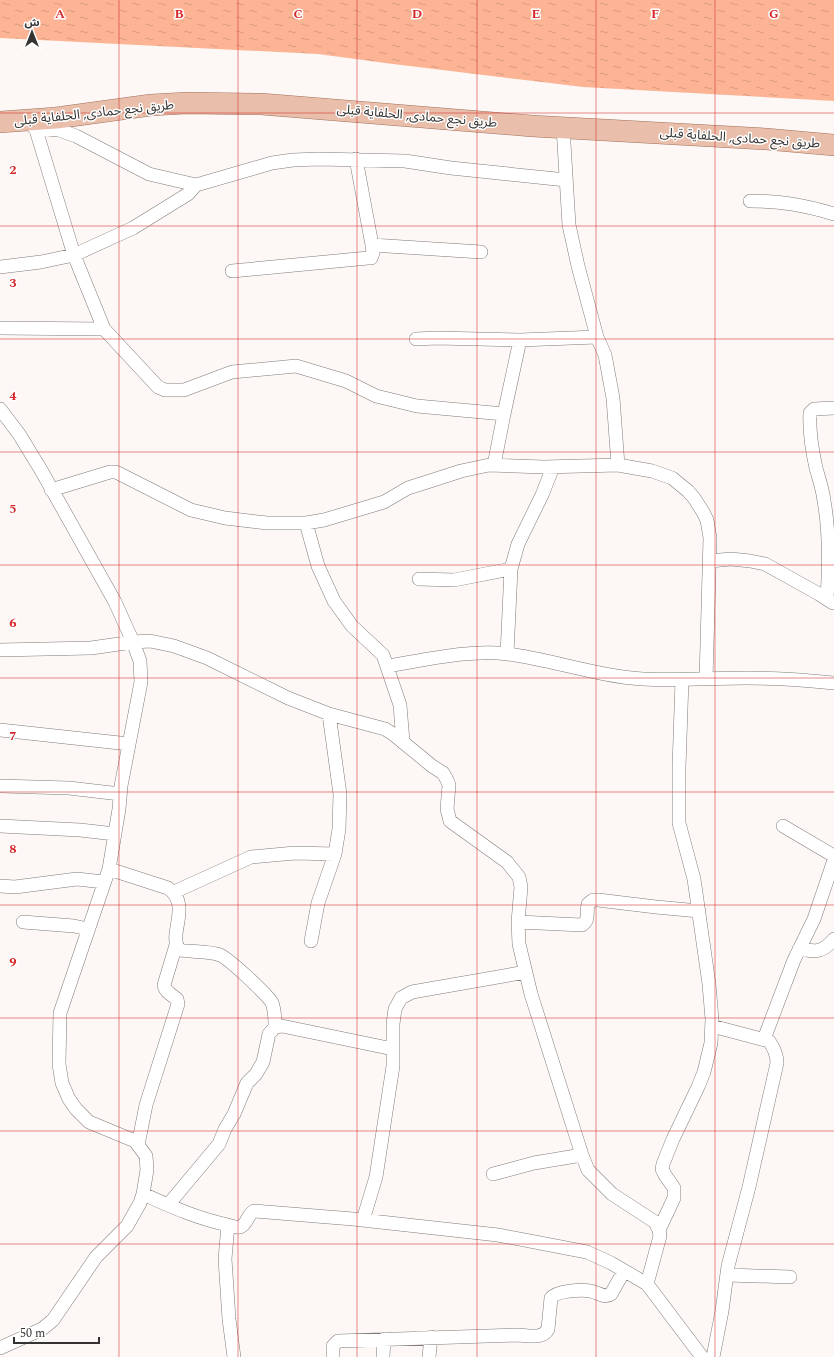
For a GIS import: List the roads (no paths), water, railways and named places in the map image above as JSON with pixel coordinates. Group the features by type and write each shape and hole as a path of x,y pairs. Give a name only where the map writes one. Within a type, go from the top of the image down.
{"main road":[{"name":"طريق نجع حمادى, الحلفاية قبلى","path":"0,122 33,124 151,105 224,103 297,106 532,126 766,139 834,145"}],"street":[{"path":"33,124 59,130 76,136 149,174 196,185"},
{"path":"33,124 74,255 104,329 158,387 165,390 184,390 232,372 296,366 346,381 376,396 417,406 504,414"},
{"path":"563,127 569,225 578,266 597,337 605,355 614,398 618,465"},
{"path":"0,267 41,262 74,255 132,228 182,198 196,185 272,163 300,160 356,159 405,162 445,168 566,180"},
{"path":"232,271 371,258 373,253 372,245 356,159"},
{"path":"750,201 793,203 834,214"},
{"path":"372,245 481,252"},
{"path":"0,328 104,329"},
{"path":"416,339 437,338 520,340 597,337"},
{"path":"494,465 520,340"},
{"path":"830,601 827,524 824,500 809,426 810,413 814,409 834,408"},
{"path":"0,409 19,434 41,470 115,602 140,661 141,682 120,794 109,869 60,1013 59,1064 62,1083 76,1109 89,1122 109,1132 135,1141 146,1156 147,1170 143,1194 136,1211 127,1226 96,1257 53,1320 42,1329 0,1348"},
{"path":"51,490 110,472 116,472 191,510 225,518 260,522 306,523 324,520 384,502 408,488 461,471 494,465 553,467 618,465 652,471 672,478 688,491 707,520 710,538 710,561 706,679"},
{"path":"507,654 511,569 518,544 542,495 553,467"},
{"path":"306,523 318,566 334,601 352,626 383,655 388,666 400,705 403,742"},
{"path":"710,561 731,559 765,564 830,601"},
{"path":"419,579 454,580 511,569"},
{"path":"0,650 91,648 133,642 150,642 181,648 231,669 288,698 330,714 385,729 443,773 447,780 449,794 447,809 450,821 507,862 519,877 521,887 518,922 519,944 531,994 582,1155 588,1170 612,1194 642,1214 651,1218 659,1230 660,1236 647,1284"},
{"path":"388,666 463,654 507,654 602,674 642,679 682,680 753,678 808,680 834,683"},
{"path":"659,1230 675,1195 673,1185 662,1169 665,1156 704,1072 711,1043 712,1026 709,984 694,879 679,823 682,680"},
{"path":"311,941 318,904 335,854 339,829 340,800 330,714"},
{"path":"0,730 129,744"},
{"path":"0,786 69,788 120,794"},
{"path":"0,826 80,830 115,834"},
{"path":"783,826 834,856"},
{"path":"174,892 251,857 295,854 335,854"},
{"path":"764,1039 799,949 814,920 834,860"},
{"path":"109,869 168,888 174,892 180,905 176,945 164,985 164,989 177,999 178,1004 146,1105 138,1145"},
{"path":"0,886 15,887 77,879 104,882"},
{"path":"518,922 582,925 586,922 588,904 593,900 699,911"},
{"path":"23,922 74,926 88,929"},
{"path":"799,949 819,951 824,949 834,939"},
{"path":"168,1205 219,1144 247,1083 261,1068 269,1034 275,1027 275,1016 271,1000 227,959 218,954 180,950 176,945"},
{"path":"363,1220 376,1177 393,1066 393,1024 395,1009 401,998 412,992 526,972"},
{"path":"275,1027 282,1026 393,1049"},
{"path":"712,1026 769,1041 774,1049 777,1063 727,1275 713,1357"},
{"path":"493,1174 534,1163 582,1155"},
{"path":"143,1194 201,1219 240,1227 244,1225 249,1214 254,1211 363,1220 498,1235 587,1252 611,1263 647,1284 702,1357"},
{"path":"228,1225 225,1259 229,1319 234,1357"},
{"path":"333,1357 333,1346 338,1341 431,1337 516,1335 542,1336 546,1334 548,1329 551,1298 554,1295 559,1293 591,1291 602,1296 609,1296 624,1271"},
{"path":"727,1275 790,1277"},
{"path":"430,1357 431,1337"},
{"path":"383,1357 384,1339"}],"water":[{"path":"0,0 834,0 834,101 583,87 318,54 0,38"}]}
